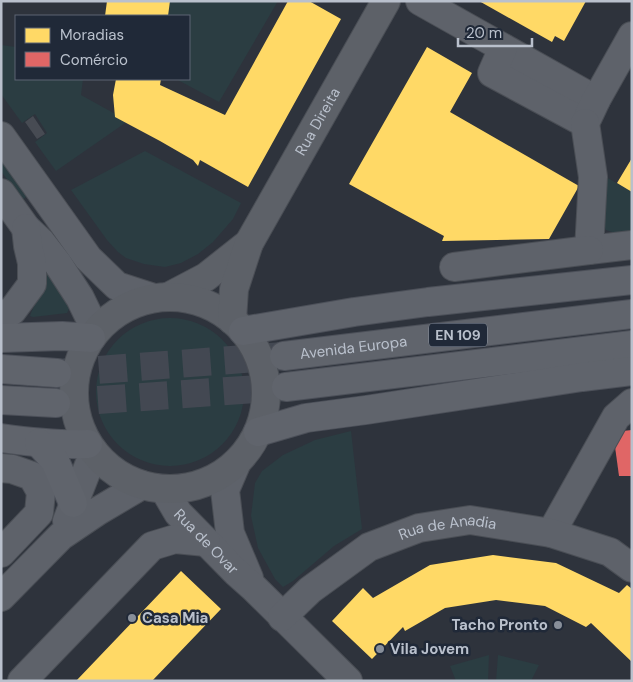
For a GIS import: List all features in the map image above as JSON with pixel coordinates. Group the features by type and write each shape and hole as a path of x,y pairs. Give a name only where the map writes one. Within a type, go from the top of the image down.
{"main road":[{"name":"Rua Direita","path":"249,243 386,1"},
{"path":"161,297 191,299 212,307 237,325 257,354 265,380 265,406 258,432 249,448 237,462 216,478 191,487 153,487 116,472 91,448 77,418 73,390 78,362 93,334 112,316 132,304 161,297 206,277 249,243"},
{"path":"237,325 234,289 249,243"},
{"path":"237,325 632,280"},
{"name":"Avenida Europa","path":"284,356 632,314"},
{"path":"1,338 93,334"},
{"name":"EN 109","path":"286,388 632,345"},
{"path":"1,369 57,373"},
{"path":"258,432 306,418 632,371"},
{"path":"1,400 56,403"},
{"path":"1,438 91,448"},
{"path":"39,443 55,461 74,503"}],"street":[{"path":"420,1 503,48 492,73 590,111"},
{"path":"589,250 594,176 590,111 632,36"},
{"path":"1,136 88,258 117,286 161,297"},
{"path":"1,193 26,228 41,242 71,284 80,298 93,334"},
{"path":"1,316 12,311 32,284 32,263 26,228"},
{"path":"454,267 632,245"},
{"path":"550,533 616,417 632,402"},
{"path":"61,536 74,503 91,448"},
{"name":"Rua de Ovar","path":"237,462 225,490 230,533 254,588"},
{"path":"1,468 12,469 32,476 41,492 39,513 1,553"},
{"path":"1,597 61,536 98,511 153,487"},
{"name":"Rua de Ovar","path":"153,487 236,572 348,681"},
{"name":"Rua de Anadia","path":"282,617 310,590 368,547 419,528 470,520 550,533 610,552 632,568"},
{"path":"22,681 152,546 175,539 206,542"}],"shaded area":[{"path":"165,1 278,1 219,102 178,80 190,80 190,15 162,15"},
{"path":"1,45 15,47 15,80 83,80 81,95 128,121 56,171 35,142 47,133 35,114 22,123 1,94"},
{"path":"145,151 241,203 233,219 213,242 198,254 181,263 165,267 144,264 126,258 118,252 107,240 71,190"},
{"path":"1,160 27,196 22,200 1,171"},
{"path":"606,177 632,192 632,232 615,233 606,230 599,220"},
{"path":"39,250 69,301 67,313 30,316 42,287"},
{"path":"170,318 198,323 223,339 239,364 244,392 239,420 223,445 198,461 170,466 142,461 117,445 101,420 96,392 101,364 117,339 142,323"},
{"path":"351,431 362,529 334,546 293,581 283,587 275,579 258,548 251,516 255,483 262,471 283,455 315,440"},
{"path":"489,655 488,681 456,681 450,666"},
{"path":"498,655 539,665 531,681 496,681"}],"building: Moradias":[{"path":"107,1 170,1 168,15 105,15"},
{"path":"288,1 309,1 341,19 248,187 200,160 198,166 193,160 115,117 113,95 116,80 161,80 160,85 225,115"},
{"path":"479,1 586,1 564,41 555,36 552,42"},
{"path":"427,47 472,73 450,112 579,186 549,239 442,241 444,236 349,184"},
{"path":"632,158 632,192 617,183"},
{"path":"493,555 556,563 619,593 627,585 632,589 632,662 591,623 586,627 545,606 496,600 445,608 405,631 403,627 372,659 332,621 363,588 373,598 430,565"},
{"path":"181,571 221,609 152,681 76,681"}],"building: Comércio":[{"path":"632,430 632,476 619,476 613,432"}],"building: Outros":[{"path":"33,116 45,134 37,139 25,122"}],"tunnel":[{"path":"57,373 284,356"},
{"path":"56,403 286,387"}],"place":[{"name":"Casa Mia","path":"132,618"},
{"name":"Tacho Pronto","path":"558,625"},
{"name":"Vila Jovem","path":"380,649"}]}
